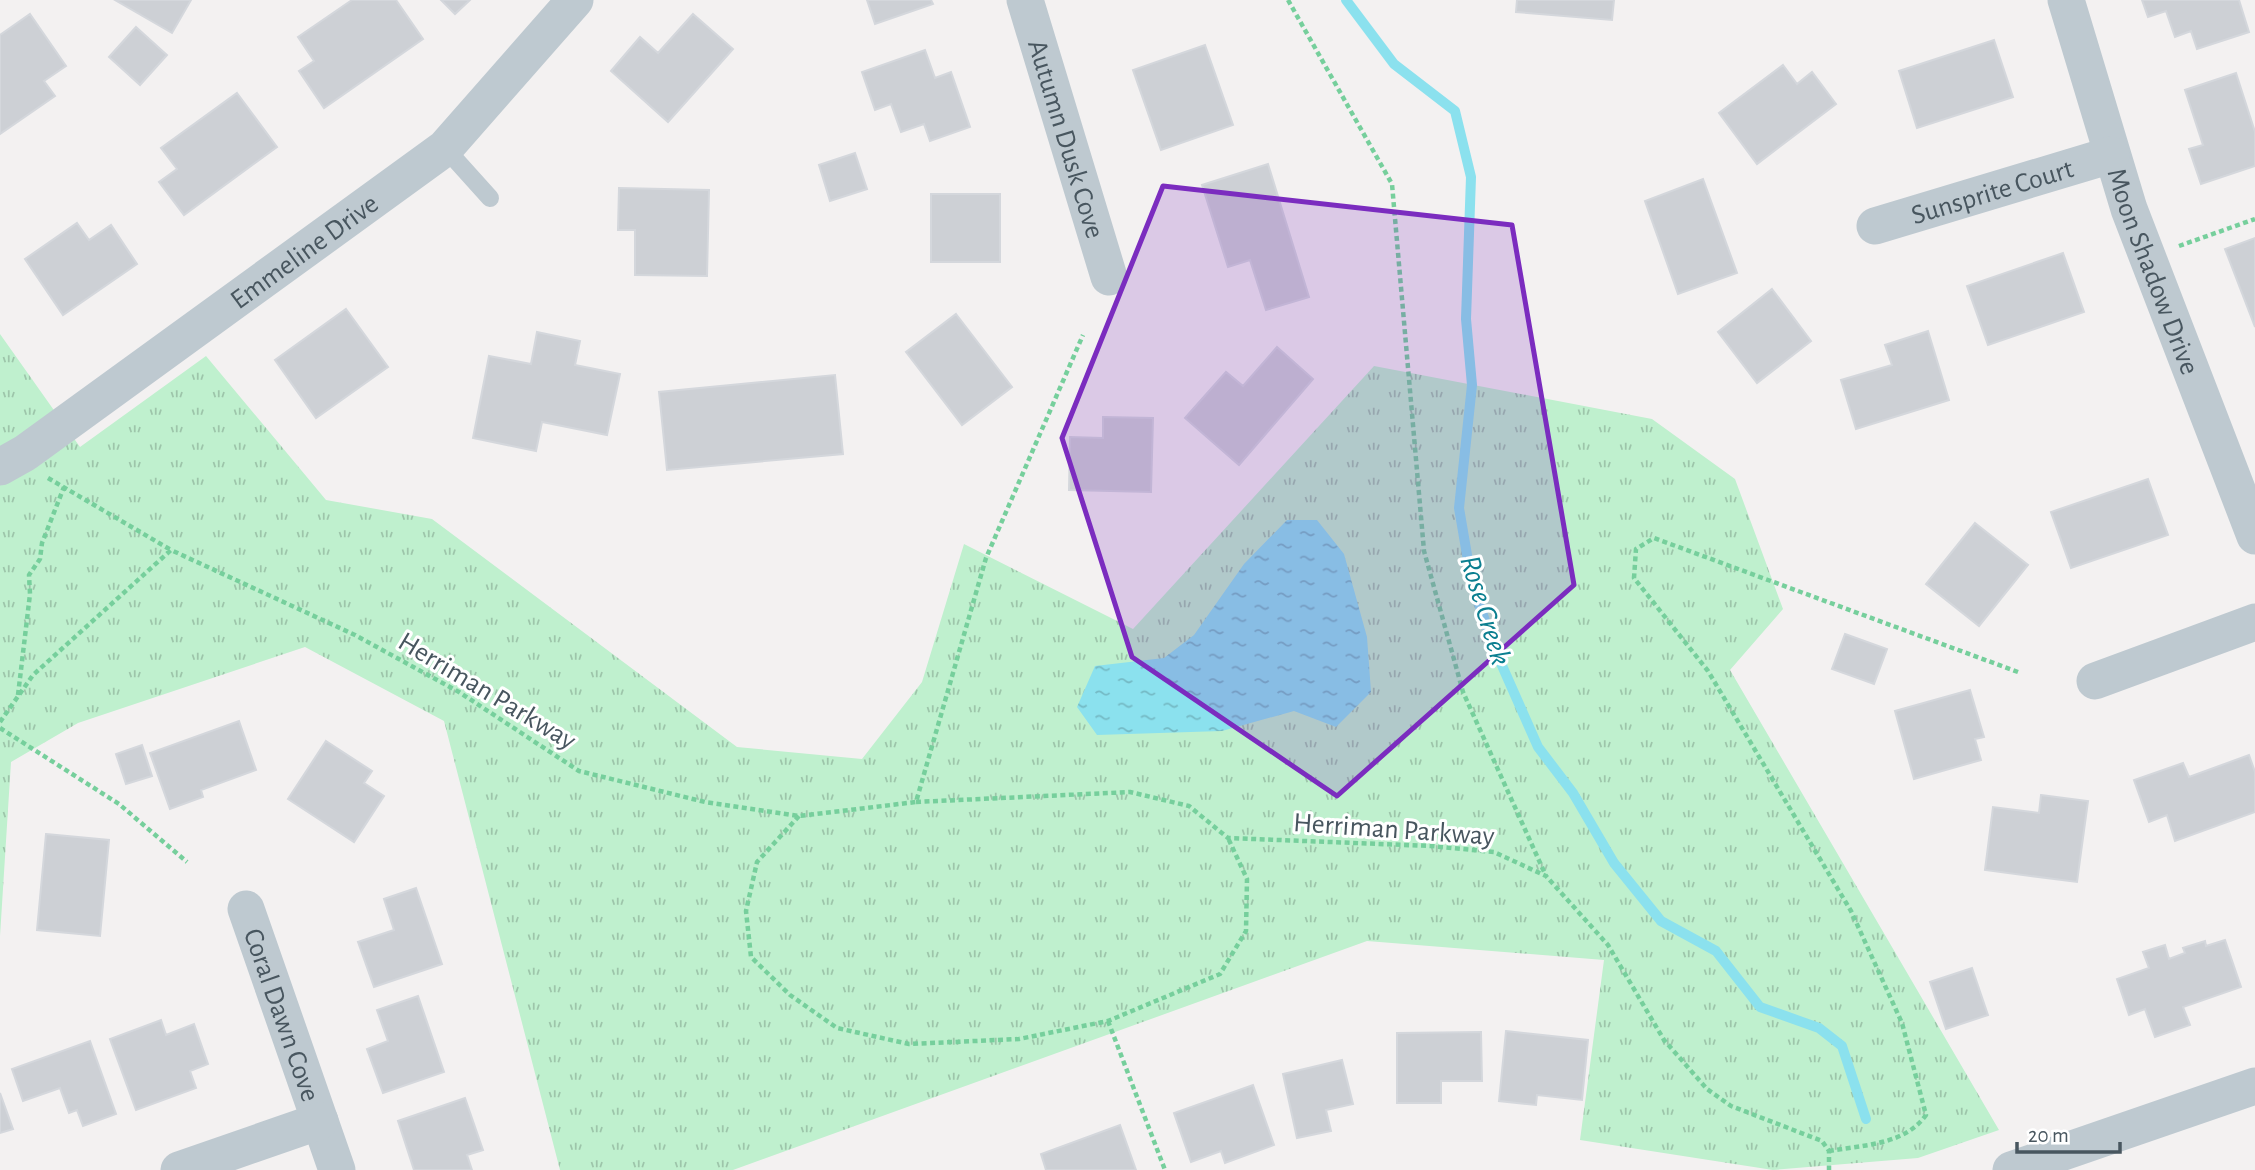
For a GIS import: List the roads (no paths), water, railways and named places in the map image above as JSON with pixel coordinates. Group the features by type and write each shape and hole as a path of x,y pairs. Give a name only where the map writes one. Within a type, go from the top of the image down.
{"street":[{"name":"Emmeline Drive","path":"0,467 25,453 444,148 575,0"},
{"name":"Autumn Dusk Cove","path":"1025,0 1109,277"},
{"name":"Moon Shadow Drive","path":"2066,0 2111,155 2147,257 2255,536"},
{"name":"Sunsprite Court","path":"1875,226 2111,155"},
{"path":"2095,681 2255,622"},
{"name":"Coral Dawn Cove","path":"246,909 337,1170"},
{"path":"2011,1170 2255,1086"},
{"path":"179,1170 320,1121"}],"lane":[{"path":"444,148 491,198"}],"water":[{"path":"1287,520 1317,520 1344,554 1367,637 1371,692 1336,727 1294,711 1222,731 1097,735 1077,707 1095,666 1164,658 1194,635 1244,564"}],"waterway":[{"name":"Rose Creek","path":"1346,0 1394,64 1455,111 1471,177 1466,319 1472,385 1459,508 1472,584 1496,652 1538,747 1573,793 1614,863 1661,921 1716,951 1760,1007 1819,1028 1842,1046 1866,1119"}]}
